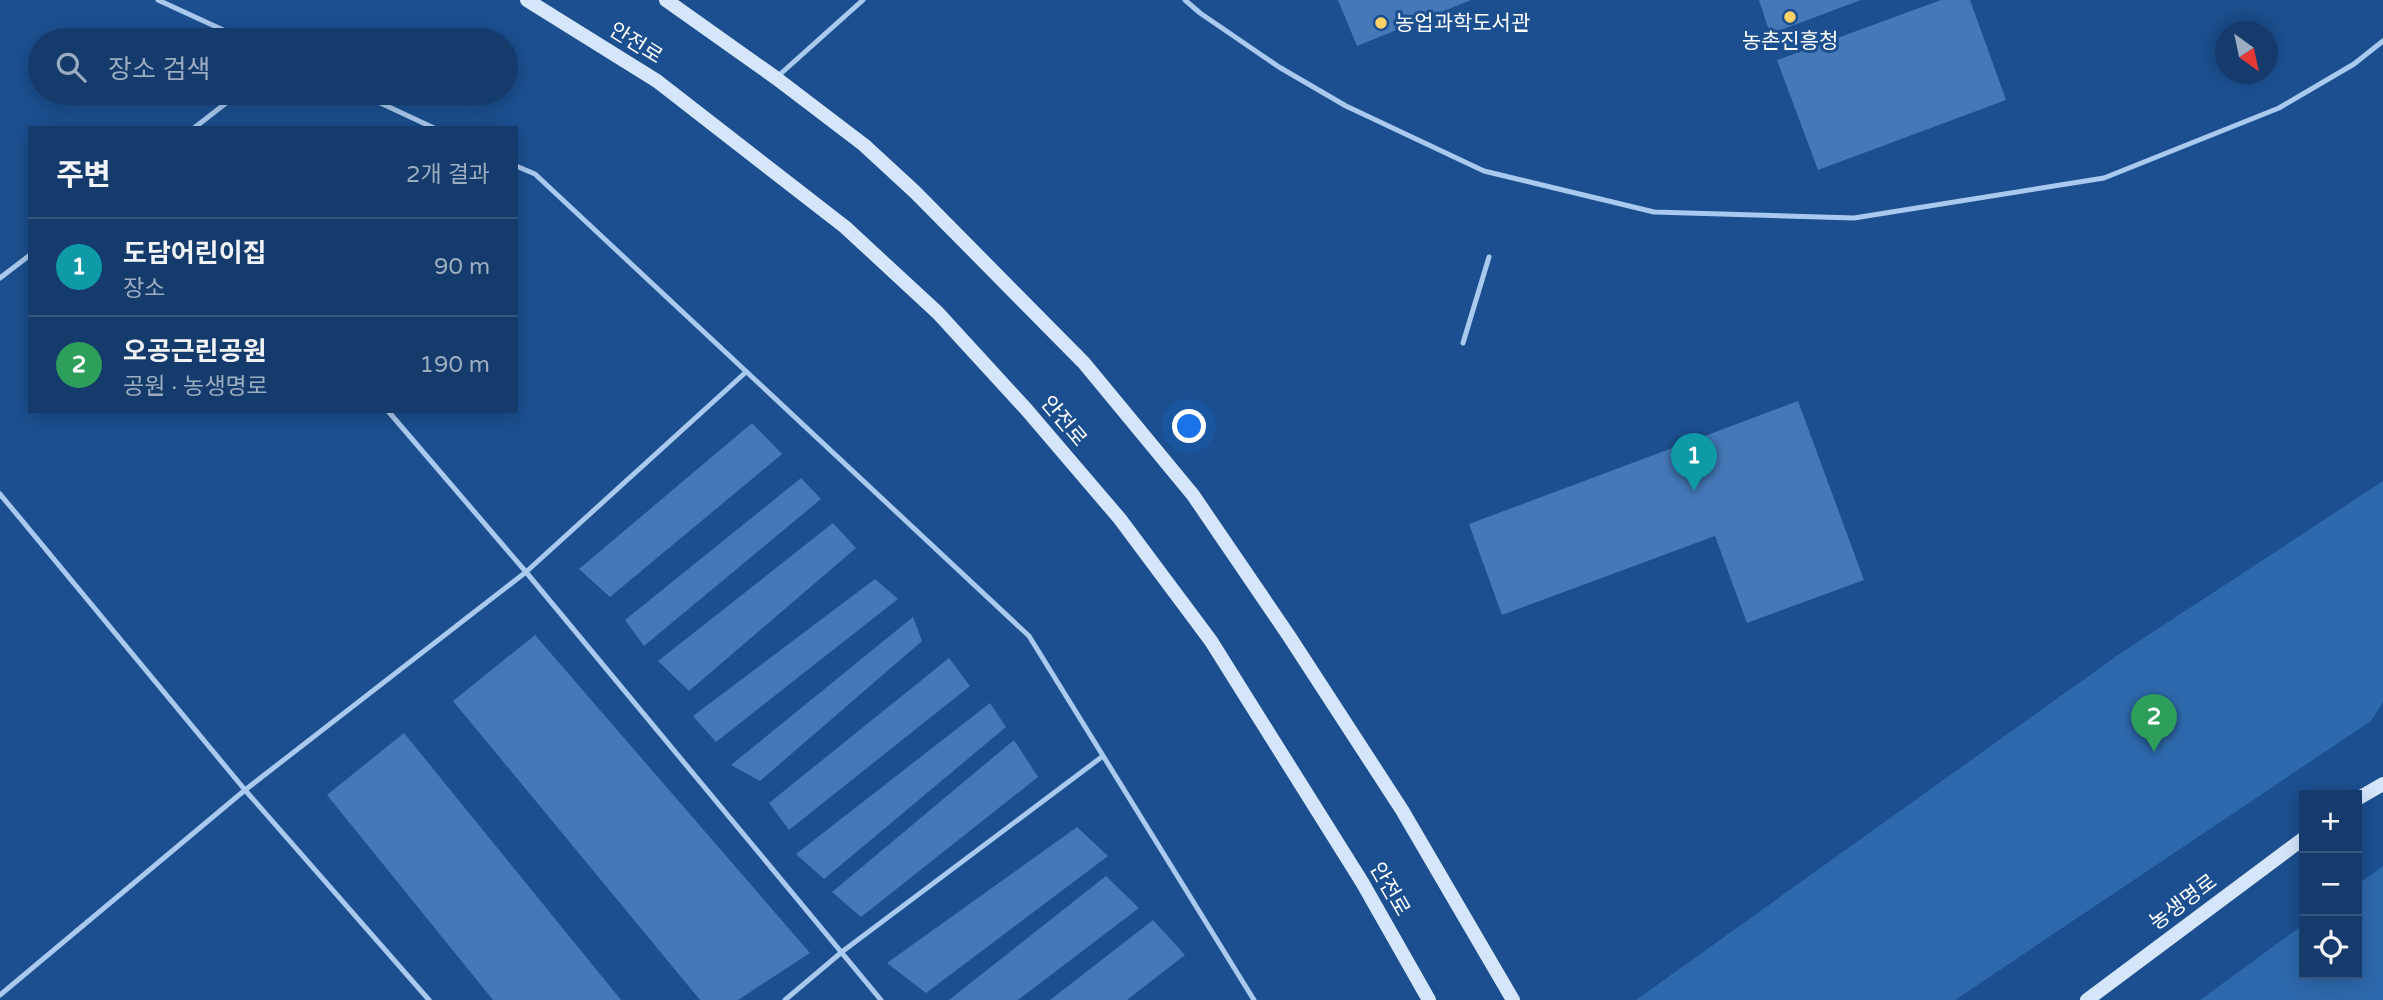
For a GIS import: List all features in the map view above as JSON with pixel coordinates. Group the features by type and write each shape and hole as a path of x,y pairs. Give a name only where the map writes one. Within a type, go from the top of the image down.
{"street":[{"name":"안전로","path":"527,0 657,81 845,227 938,313 1027,409 1120,519 1211,641 1362,882 1429,1000"},
{"path":"666,0 864,145 915,192 1084,363 1193,495 1289,636 1402,810 1513,1000"},
{"path":"2362,796 2383,784"},
{"name":"농생명로","path":"2087,1000 2299,842"}],"lane":[{"path":"158,0 219,28"},
{"path":"776,78 863,0"},
{"path":"1185,0 1279,67 1346,106 1484,171 1654,212 1854,218 2104,178 2279,108 2354,64 2383,41"},
{"path":"197,126 224,105"},
{"path":"385,105 430,126"},
{"path":"518,167 535,174 1029,636 1254,1000"},
{"path":"0,278 28,257"},
{"path":"1462,343 1489,257"},
{"path":"0,995 245,790 526,572 746,372"},
{"path":"390,413 526,572 881,1000"},
{"path":"0,494 245,790 429,1000"},
{"path":"785,1000 842,951 1103,756"}],"shaded area":[{"path":"2383,481 2383,702 2371,721 1955,1000 1636,1000 2118,655"},
{"path":"2383,866 2383,1000 2200,1000 2299,928 2299,979 2362,979 2362,881"}],"building":[{"name":"농업과학도서관","path":"1338,0 1471,0 1357,46"},
{"name":"농촌진흥청","path":"1759,0 1861,0 1770,34"},
{"path":"1941,0 1970,0 2006,100 1818,170 1777,60"},
{"path":"1798,401 1864,580 1747,623 1715,536 1502,615 1469,524"},
{"path":"752,423 782,454 610,597 579,569"},
{"path":"801,478 821,499 644,646 625,620"},
{"path":"833,523 856,548 689,691 658,661"},
{"path":"875,579 898,599 716,742 693,716"},
{"path":"913,617 922,641 760,781 731,765"},
{"path":"535,635 810,953 738,1000 700,1000 453,701"},
{"path":"949,658 970,686 789,830 769,803"},
{"path":"990,703 1006,727 824,879 796,854"},
{"path":"404,733 621,1000 493,1000 327,795"},
{"path":"1014,740 1038,777 861,917 832,892"},
{"path":"1077,827 1108,856 926,993 887,963"},
{"path":"1106,876 1139,908 1018,1000 949,1000"},
{"path":"1153,920 1185,955 1127,1000 1050,1000"}],"place":[{"name":"농촌진흥청","path":"1790,17"},
{"name":"농업과학도서관","path":"1381,23"},
{"name":"도담어린이집","path":"1694,491"},
{"name":"오공근린공원","path":"2154,752"}]}
